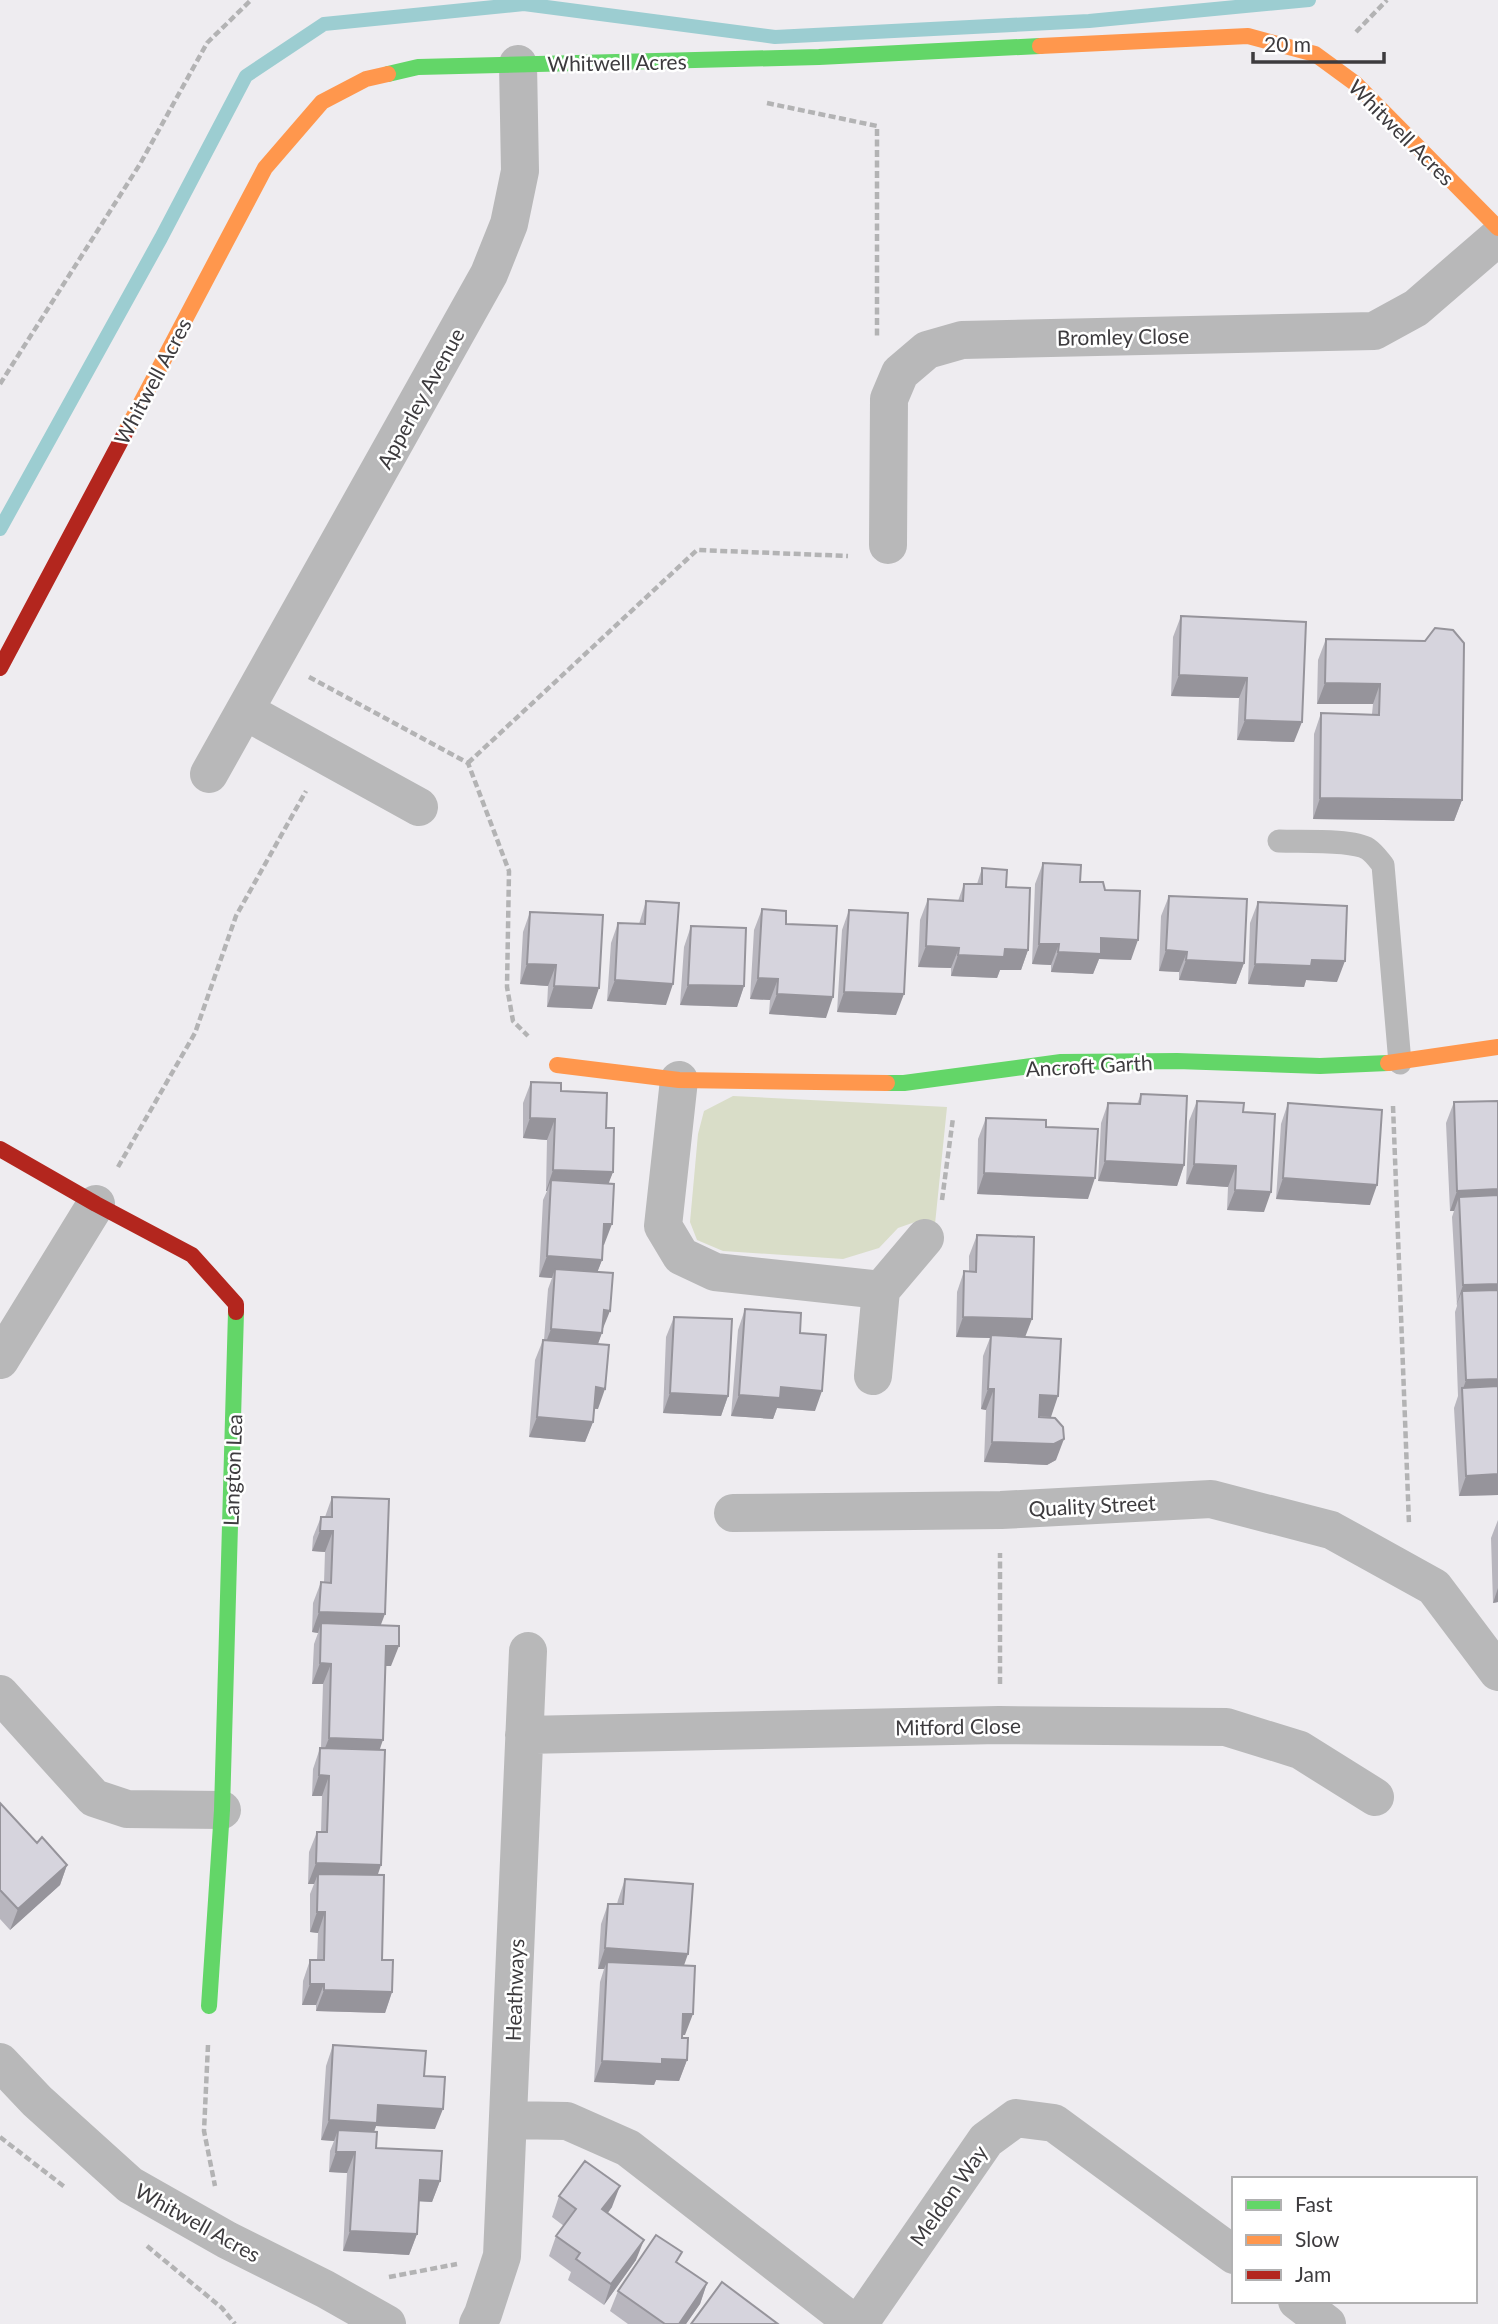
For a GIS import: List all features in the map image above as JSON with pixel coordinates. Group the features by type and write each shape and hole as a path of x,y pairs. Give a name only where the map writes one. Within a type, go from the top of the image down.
{"street":[{"name":"Whitwell Acres","path":"0,668 265,168 323,102 366,79 418,67 819,57 1248,36 1315,54 1356,84 1498,228"},
{"name":"Apperley Avenue","path":"209,774 489,274 509,224 520,171 518,64"},
{"name":"Bromley Close","path":"900,373 927,350 962,340 1374,331 1416,308 1498,237"},
{"path":"888,545 889,400 900,373"},
{"path":"245,710 419,807"},
{"name":"Ancroft Garth","path":"557,1065 679,1080 904,1083 1061,1062 1177,1061 1320,1066 1395,1063 1498,1047"},
{"path":"679,1080 663,1226 681,1256 715,1272 881,1290"},
{"name":"Langton Lea","path":"0,1149 192,1255 236,1304 222,1810 209,2006"},
{"path":"0,1360 96,1204"},
{"path":"873,1376 881,1290 925,1238"},
{"name":"Quality Street","path":"733,1513 1001,1510 1211,1499 1331,1530 1422,1580"},
{"path":"1422,1580 1498,1672"},
{"name":"Heathways","path":"478,2324 502,2256 528,1651"},
{"path":"0,1694 94,1798 127,1809 222,1810"},
{"name":"Mitford Close","path":"524,1735 999,1725 1226,1727 1300,1750 1375,1797"},
{"name":"Whitwell Acres","path":"0,2062 37,2101 130,2185 387,2324"},
{"name":"Meldon Way","path":"508,2120 566,2121 628,2148 857,2324 986,2140 1016,2118 1054,2123 1232,2254"},
{"path":"1300,2303 1328,2324"}],"lane":[{"path":"1279,841 1366,847 1383,865 1395,1063"}],"path":[{"path":"0,384 140,164 207,43 251,0"},
{"path":"755,100 877,126 877,343 900,373"},
{"path":"468,763 697,550 871,557 888,545"},
{"path":"96,1204 195,1033 236,916 326,755"},
{"path":"1395,1063 1422,1580"},
{"path":"925,1238 938,1232 958,1076"},
{"path":"999,1725 1001,1510"},
{"path":"209,2006 204,2131 227,2239"},
{"path":"325,2289 502,2256"}],"green space":[{"path":"733,1096 947,1107 935,1224 915,1222 898,1228 879,1248 843,1259 723,1251 697,1240 690,1222 698,1134 704,1111"}],"building":[{"path":"1181,616 1306,622 1302,722 1245,720 1247,678 1179,675"},
{"path":"1435,628 1453,630 1464,643 1462,800 1320,798 1321,713 1379,715 1380,684 1325,683 1326,639 1425,641"},
{"path":"1043,863 1081,865 1080,882 1103,882 1105,890 1140,891 1138,940 1101,938 1101,954 1058,952 1059,944 1039,944"},
{"path":"982,868 1007,870 1006,887 1030,888 1028,950 1005,949 1004,957 958,955 959,948 926,946 928,899 963,901 964,884 982,884"},
{"path":"1169,896 1247,899 1244,963 1186,960 1187,952 1166,950"},
{"path":"646,901 679,903 673,984 615,980 618,923 645,924"},
{"path":"1258,902 1347,906 1345,961 1312,960 1311,966 1255,964"},
{"path":"762,909 786,911 786,924 837,926 833,997 777,994 778,979 758,978"},
{"path":"849,910 908,913 904,994 844,992"},
{"path":"530,912 603,915 599,988 554,986 556,965 527,964"},
{"path":"691,926 746,928 744,986 688,985"},
{"path":"531,1082 561,1083 561,1091 607,1093 606,1128 614,1128 613,1172 553,1170 555,1119 530,1118"},
{"path":"1141,1094 1187,1096 1184,1165 1105,1161 1108,1103 1140,1104"},
{"path":"1197,1101 1244,1103 1243,1112 1275,1114 1271,1192 1235,1190 1236,1166 1194,1164"},
{"path":"1498,1101 1498,1189 1457,1191 1454,1102"},
{"path":"1288,1103 1382,1110 1377,1185 1283,1178"},
{"path":"986,1118 1046,1120 1046,1127 1098,1129 1095,1178 984,1173"},
{"path":"551,1180 614,1184 612,1224 604,1224 602,1260 547,1256"},
{"path":"1498,1195 1498,1284 1463,1285 1459,1197"},
{"path":"977,1235 1034,1237 1032,1319 963,1317 964,1271 976,1272"},
{"path":"555,1269 613,1273 610,1311 604,1310 602,1333 551,1329"},
{"path":"1498,1290 1498,1379 1466,1380 1462,1291"},
{"path":"745,1309 801,1313 800,1333 826,1335 822,1391 781,1387 780,1398 739,1395"},
{"path":"674,1317 732,1319 728,1396 670,1393"},
{"path":"991,1335 1061,1339 1058,1396 1040,1395 1039,1417 1055,1418 1063,1427 1064,1439 1054,1444 992,1442 994,1389 988,1389"},
{"path":"543,1340 609,1345 605,1389 596,1387 593,1422 537,1417"},
{"path":"1498,1386 1498,1474 1466,1476 1462,1388"},
{"path":"332,1497 389,1499 385,1614 319,1612 321,1582 331,1583 333,1531 320,1531 321,1517 332,1517"},
{"path":"321,1623 399,1626 399,1646 386,1646 383,1740 329,1738 331,1664 320,1663"},
{"path":"320,1748 385,1750 381,1865 316,1863 317,1832 327,1832 329,1776 319,1775"},
{"path":"0,1803 37,1843 42,1837 67,1865 18,1909 0,1890"},
{"path":"318,1874 384,1875 382,1960 393,1960 392,1992 324,1990 324,1984 310,1984 310,1960 324,1960 325,1912 317,1912"},
{"path":"625,1879 693,1884 688,1954 605,1948 608,1904 623,1904"},
{"path":"607,1962 695,1966 693,2014 683,2014 682,2038 688,2038 687,2060 662,2059 662,2064 602,2061"},
{"path":"333,2045 426,2051 424,2076 445,2077 443,2109 378,2105 377,2123 329,2120"},
{"path":"338,2130 377,2132 376,2148 442,2151 440,2181 420,2180 417,2234 350,2231 355,2152 336,2152"},
{"path":"585,2161 620,2186 602,2209 644,2240 611,2284 576,2259 580,2253 556,2236 576,2209 559,2196"},
{"path":"656,2235 682,2252 676,2262 707,2283 679,2324 665,2324 618,2291"},
{"path":"722,2282 778,2324 691,2324"}],"waterway":[{"path":"0,529 161,238 246,76 324,24 524,4 775,37 1089,21 1309,0"}],"traffic: fast":[{"path":"388,74 418,67 819,57 1040,46"},
{"path":"887,1083 1061,1062 1177,1061 1320,1066 1388,1063"},
{"path":"209,2006 222,1810 236,1312"}],"traffic: slow":[{"path":"1040,46 1248,36 1315,54 1356,84 1498,228"},
{"path":"125,433 265,168 322,102 366,79 388,74"},
{"path":"1388,1063 1498,1047"},
{"path":"557,1065 679,1080 887,1083"}],"traffic: jam":[{"path":"0,668 125,433"},
{"path":"0,1149 192,1255 236,1304 236,1312"}]}
